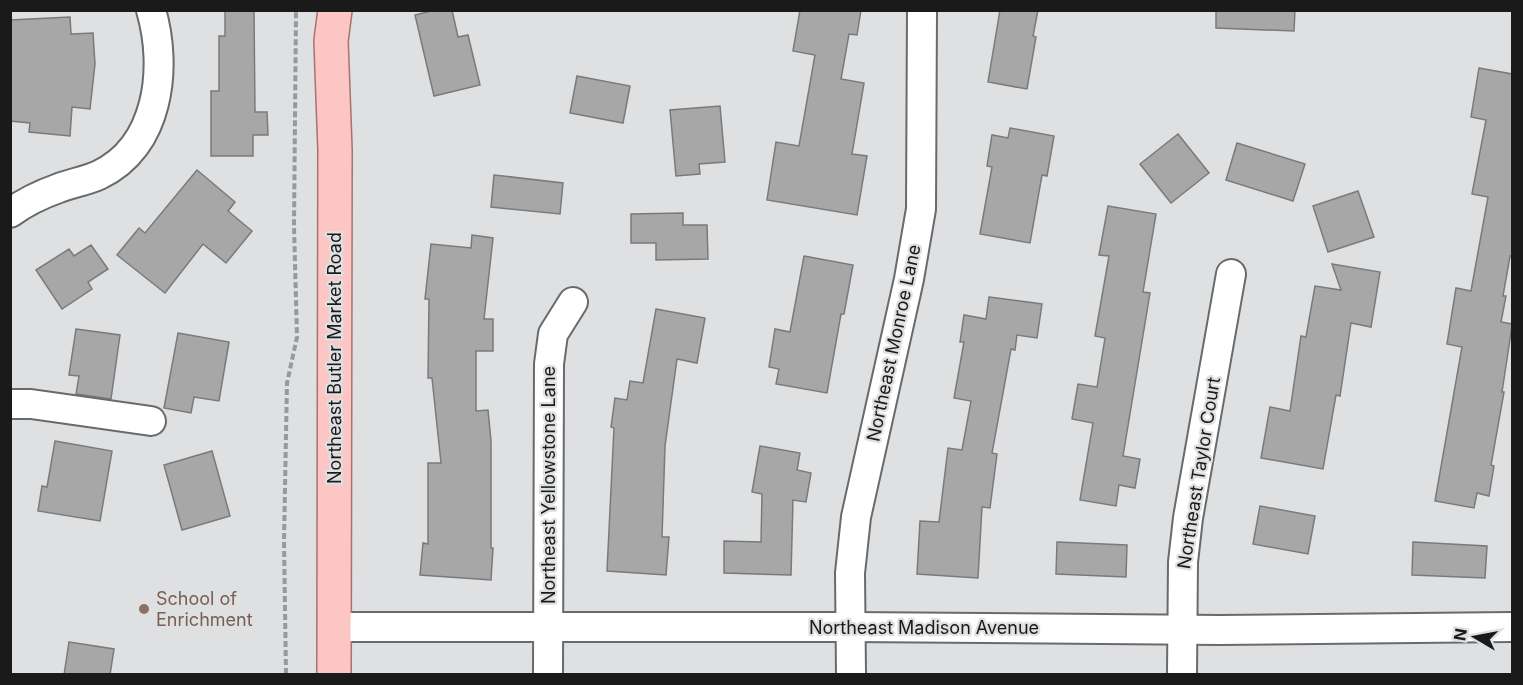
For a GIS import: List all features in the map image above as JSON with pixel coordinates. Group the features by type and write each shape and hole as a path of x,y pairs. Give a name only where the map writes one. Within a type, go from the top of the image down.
{"main road":[{"name":"Northeast Butler Market Road","path":"329,21 335,150 334,675"}],"street":[{"path":"10,213 38,196 97,176 117,165 132,151 146,127 156,98 159,65 158,41 152,10"},
{"name":"Northeast Monroe Lane","path":"851,675 850,573 856,517 909,279 921,209 922,10"},
{"name":"Northeast Taylor Court","path":"1182,675 1183,562 1188,518 1231,274"},
{"name":"Northeast Yellowstone Lane","path":"548,675 549,364 554,334 573,302"},
{"path":"10,404 31,404 151,421"},
{"name":"Northeast Madison Avenue","path":"335,627 1181,629 1512,627"}],"path":[{"path":"286,675 284,541 287,383 297,337 294,226 296,10"}],"building":[{"path":"225,10 254,10 255,112 267,112 268,135 253,135 253,156 211,156 211,91 219,91 219,36 225,36"},
{"path":"435,10 452,10 458,37 468,35 480,85 434,96 415,15"},
{"path":"800,10 861,10 857,35 849,34 841,79 864,83 852,154 867,156 857,215 767,200 776,142 799,146 815,55 793,51"},
{"path":"1000,10 1038,10 1027,89 988,82"},
{"path":"1216,10 1295,10 1294,31 1216,28"},
{"path":"70,17 71,34 93,33 95,64 90,109 72,107 70,136 29,132 30,123 10,121 10,20"},
{"path":"1479,68 1512,74 1512,256 1510,256 1503,296 1506,296 1501,322 1512,324 1512,326 1502,392 1504,392 1491,465 1494,466 1489,496 1477,493 1474,508 1435,501 1462,347 1447,344 1456,288 1471,291 1488,197 1472,194 1486,120 1471,117"},
{"path":"577,76 630,86 623,123 570,113"},
{"path":"720,106 725,162 699,164 700,174 676,176 670,110"},
{"path":"1010,128 1054,136 1047,176 1042,175 1030,243 980,234 992,167 987,166 992,135 1008,138"},
{"path":"1178,134 1209,173 1171,203 1140,164"},
{"path":"1237,143 1305,164 1293,201 1226,180"},
{"path":"197,170 235,202 228,211 252,231 226,263 203,244 165,293 117,255 139,228 145,233"},
{"path":"494,175 563,183 560,214 491,207"},
{"path":"1358,191 1374,237 1328,252 1313,206"},
{"path":"1108,206 1156,214 1143,292 1150,293 1123,456 1140,459 1135,488 1119,485 1116,506 1080,500 1093,423 1072,419 1078,384 1097,387 1105,338 1095,336 1109,256 1099,255"},
{"path":"683,213 683,225 707,225 708,259 656,260 656,243 631,243 631,214"},
{"path":"472,235 493,238 484,319 493,319 493,351 476,351 476,411 488,410 491,441 491,548 493,548 491,580 420,575 423,543 428,544 428,463 441,463 432,378 428,378 429,299 425,299 431,244 471,248"},
{"path":"91,245 108,269 88,282 92,289 62,309 36,270 69,249 74,256"},
{"path":"804,256 853,265 844,314 841,314 827,393 776,384 779,369 769,367 775,329 790,332"},
{"path":"1332,264 1380,272 1371,327 1351,323 1340,396 1336,395 1323,469 1261,458 1270,407 1290,411 1301,336 1306,337 1315,286 1341,290"},
{"path":"989,297 1042,304 1037,338 1017,335 1015,350 1011,349 992,453 997,454 990,508 982,507 978,578 917,574 920,521 939,522 948,448 962,450 971,401 954,398 964,342 960,342 964,315 986,319"},
{"path":"656,309 705,318 697,363 677,359 665,446 662,537 669,537 666,575 607,571 614,428 611,427 615,398 627,400 630,381 643,383"},
{"path":"76,329 120,335 111,399 76,394 79,376 69,375"},
{"path":"178,333 229,342 219,401 194,397 191,413 164,408"},
{"path":"55,441 112,451 100,521 38,511 42,486 47,487"},
{"path":"760,446 800,453 797,470 811,473 806,502 793,500 791,575 724,573 724,541 761,542 762,494 752,492"},
{"path":"212,451 230,516 182,530 164,465"},
{"path":"1260,506 1315,516 1308,554 1253,544"},
{"path":"1057,542 1127,545 1126,577 1056,574"},
{"path":"1413,542 1487,546 1485,578 1412,575"},
{"path":"69,642 114,649 110,675 64,675"}],"place":[{"name":"School of Enrichment","path":"144,609"}]}
